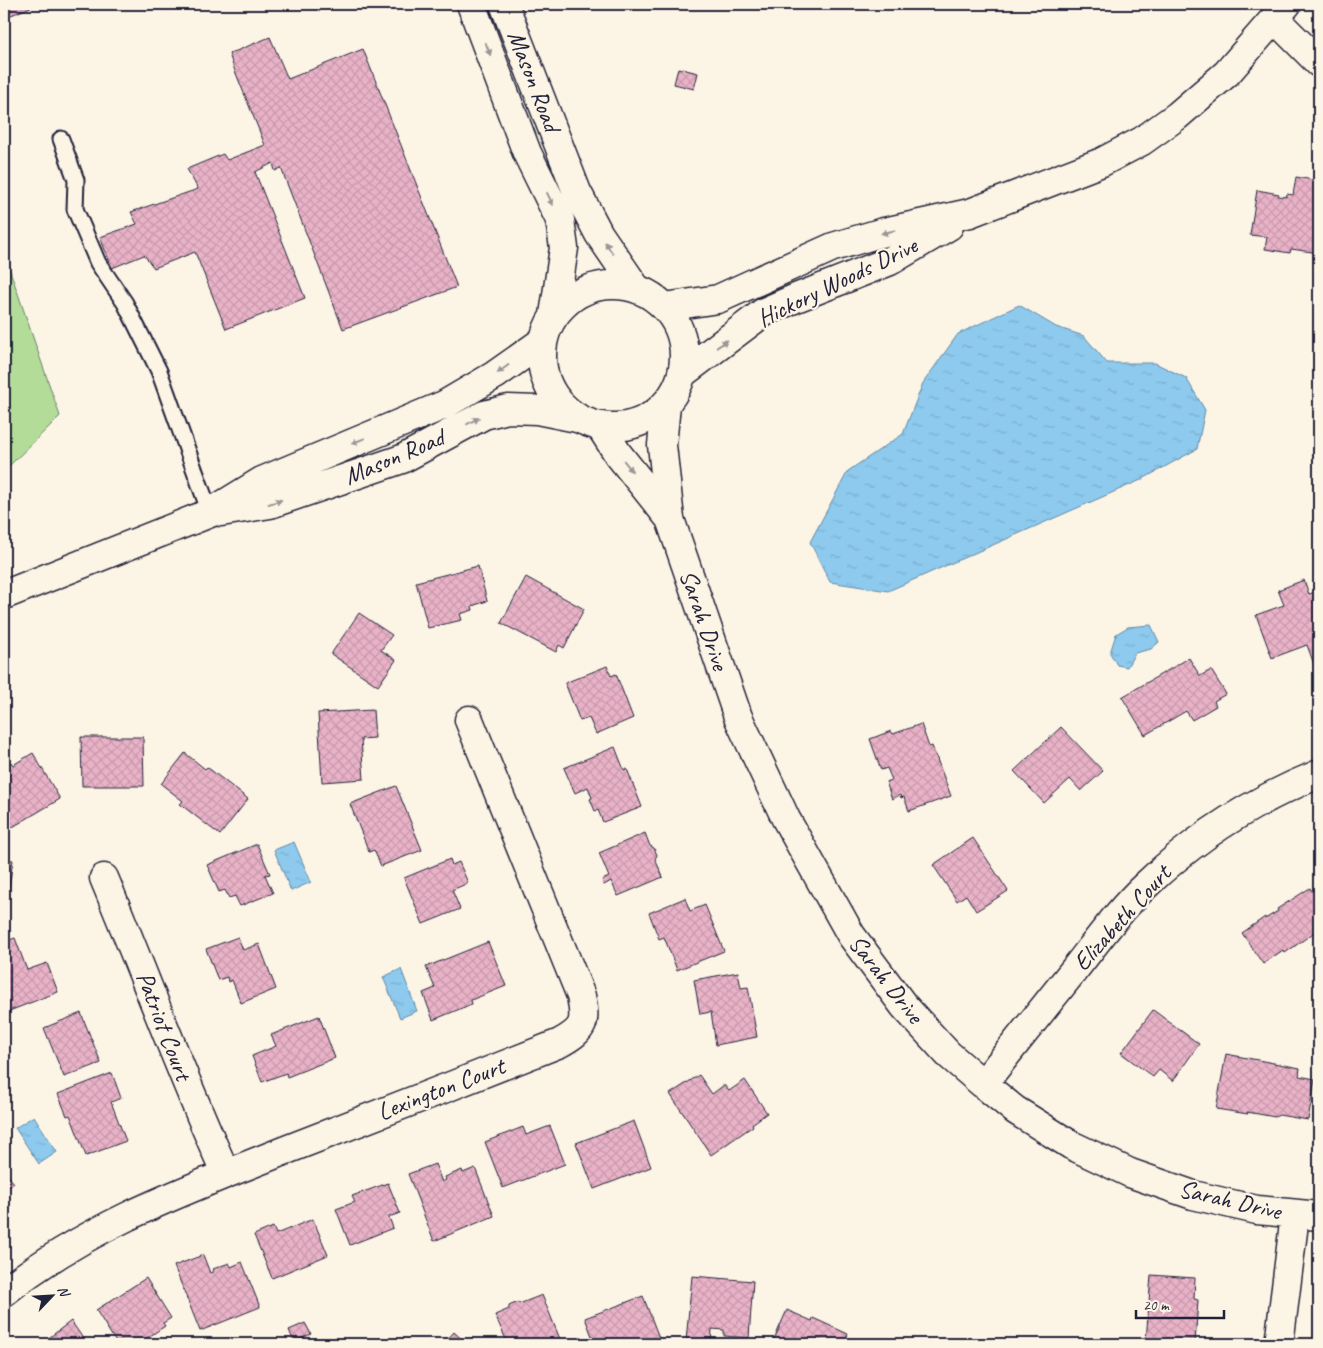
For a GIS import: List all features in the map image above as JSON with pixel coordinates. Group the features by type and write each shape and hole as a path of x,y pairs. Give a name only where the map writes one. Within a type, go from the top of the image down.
{"street":[{"name":"Mason Road","path":"471,4 527,153 560,220 564,248 554,315"},
{"name":"Mason Road","path":"504,4 577,192 599,234 636,288"},
{"path":"1281,12 1319,63"},
{"name":"Hickory Woods Drive","path":"683,373 764,312 890,261 970,214 1102,162 1142,141 1177,116 1227,73 1281,12"},
{"name":"Hickory Woods Drive","path":"665,307 718,299 833,247 880,233 970,214"},
{"path":"614,284 636,288 652,296 665,307 675,320 682,335 685,354 683,373 674,394 666,405 647,420 624,427 589,422 560,404 548,385 542,364 543,341 554,315 570,299 591,288 614,284"},
{"name":"Mason Road","path":"4,595 210,513 262,481 444,405 496,375 543,341"},
{"name":"Sarah Drive","path":"666,405 662,444 670,519 738,717 786,819 851,935 904,1006 948,1054 983,1084 1015,1110 1071,1145 1130,1174 1193,1195 1257,1210 1307,1216"},
{"name":"Mason Road","path":"210,513 270,504 402,459 484,416 508,409 537,410 589,422"},
{"name":"Sarah Drive","path":"589,422 618,454 670,519"},
{"name":"Lexington Court","path":"4,1292 26,1275 82,1239 141,1209 560,1043 573,1036 583,1026 584,1014 581,996 468,720"},
{"name":"Elizabeth Court","path":"983,1084 1116,917 1146,884 1197,840 1234,816 1319,774"},
{"name":"Patriot Court","path":"104,878 171,1046 226,1174"},
{"path":"1279,1344 1307,1216"}],"lane":[{"path":"61,139 76,180 75,209 98,263 125,303 159,371 210,513"}],"green space":[{"path":"4,253 60,416 4,471"}],"water":[{"path":"1019,305 1056,327 1084,336 1107,363 1155,363 1186,378 1205,410 1197,449 1141,480 888,591 830,582 810,542 848,471 903,434 923,383 958,334"},
{"path":"1151,625 1159,642 1151,649 1135,653 1127,667 1117,665 1110,653 1116,634 1128,627"},
{"path":"294,842 311,882 291,891 274,850"},
{"path":"401,969 417,1011 400,1018 383,977"},
{"path":"34,1116 57,1152 39,1164 15,1128"}],"building":[{"path":"4,4 32,4 33,6 4,18"},
{"path":"270,37 288,79 363,49 457,287 343,329 281,168 275,171 273,163 255,172 305,298 226,329 195,252 154,268 144,255 112,268 100,237 137,224 131,212 198,189 187,169 223,154 227,160 265,145 229,54"},
{"path":"678,68 698,73 694,89 674,84"},
{"path":"1296,177 1319,181 1319,253 1291,249 1290,253 1265,249 1267,237 1250,235 1257,190 1279,194 1278,196 1286,197 1287,194 1293,195"},
{"path":"478,566 487,601 472,606 473,610 460,614 462,620 428,628 416,582"},
{"path":"526,577 584,609 564,648 559,645 556,652 501,623"},
{"path":"1304,580 1309,594 1319,591 1319,666 1315,667 1307,645 1272,658 1256,615 1284,605 1278,590"},
{"path":"359,613 392,635 381,650 396,660 378,686 331,654"},
{"path":"1189,658 1200,676 1211,670 1226,694 1214,701 1216,706 1192,720 1186,711 1145,735 1122,697"},
{"path":"607,666 611,676 616,674 633,718 596,734 589,718 580,721 565,683"},
{"path":"373,710 375,738 361,739 364,779 322,782 318,713"},
{"path":"921,724 929,747 932,746 951,796 909,811 904,797 901,798 900,795 892,799 886,782 892,780 887,768 881,770 870,739 891,731 893,734"},
{"path":"1061,727 1103,771 1081,791 1070,779 1044,803 1014,771"},
{"path":"81,737 143,737 144,786 82,786"},
{"path":"615,747 624,770 627,769 642,807 603,822 598,810 595,811 588,787 575,793 564,768"},
{"path":"33,753 60,799 11,828 4,816 4,766 11,762 13,765"},
{"path":"185,753 205,769 207,767 248,799 220,835 180,804 183,801 161,784"},
{"path":"396,786 422,850 381,866 374,850 369,852 350,804"},
{"path":"645,833 650,846 654,848 657,855 655,859 663,877 618,896 611,881 604,885 602,880 609,877 599,853"},
{"path":"973,838 1008,891 976,911 966,895 957,901 933,865"},
{"path":"257,844 270,874 265,875 273,893 240,906 235,896 229,898 225,890 219,892 207,865"},
{"path":"4,859 13,860 4,922"},
{"path":"450,859 452,865 459,862 468,883 452,890 460,909 423,924 404,878"},
{"path":"1310,888 1319,901 1319,929 1285,953 1283,950 1263,964 1242,933 1265,917 1265,919 1278,911 1277,909"},
{"path":"685,898 690,911 705,905 724,951 677,970 664,937 659,939 649,913"},
{"path":"238,937 243,950 259,944 276,989 241,1003 232,980 228,982 227,977 218,980 206,949"},
{"path":"15,938 27,970 47,963 58,992 4,1013 4,942"},
{"path":"488,942 506,986 471,1000 472,1004 433,1020 423,993 435,988 426,967"},
{"path":"738,972 741,988 748,987 757,1037 716,1045 711,1012 700,1014 694,980"},
{"path":"1153,1010 1199,1044 1173,1081 1159,1070 1153,1077 1121,1053"},
{"path":"81,1013 101,1063 64,1077 44,1028"},
{"path":"319,1016 335,1058 287,1077 286,1073 262,1082 252,1056 276,1046 271,1035"},
{"path":"1226,1054 1300,1068 1299,1076 1315,1079 1308,1120 1279,1115 1275,1117 1216,1109"},
{"path":"112,1073 121,1098 111,1102 126,1141 86,1156 70,1115 67,1116 58,1094"},
{"path":"699,1075 712,1094 724,1085 729,1091 745,1080 767,1113 752,1124 753,1126 711,1155 670,1094"},
{"path":"634,1121 651,1167 594,1189 576,1143"},
{"path":"550,1126 565,1164 503,1188 485,1142 523,1127 526,1135"},
{"path":"435,1164 442,1182 446,1180 445,1177 462,1170 463,1173 475,1168 494,1216 434,1241 408,1174"},
{"path":"4,1171 14,1183 4,1191"},
{"path":"388,1183 400,1213 389,1217 393,1228 350,1245 336,1209 355,1202 352,1196"},
{"path":"313,1219 328,1255 272,1278 254,1235 273,1227 276,1234"},
{"path":"203,1255 210,1273 214,1271 213,1269 229,1263 231,1267 242,1262 260,1307 200,1331 174,1266"},
{"path":"1151,1275 1195,1278 1194,1299 1198,1300 1195,1344 1146,1341"},
{"path":"692,1276 753,1281 749,1338 724,1336 724,1330 712,1329 711,1343 686,1341"},
{"path":"146,1278 171,1318 163,1323 165,1326 138,1344 117,1344 96,1310"},
{"path":"542,1295 562,1344 508,1344 495,1315 509,1309 509,1306 518,1302 519,1304"},
{"path":"643,1296 661,1343 595,1344 585,1318"},
{"path":"787,1310 812,1321 813,1318 848,1334 844,1344 772,1344"},
{"path":"71,1321 87,1344 48,1344 46,1340"},
{"path":"305,1323 311,1334 294,1342 289,1330"},
{"path":"454,1332 467,1344 443,1344"}]}
